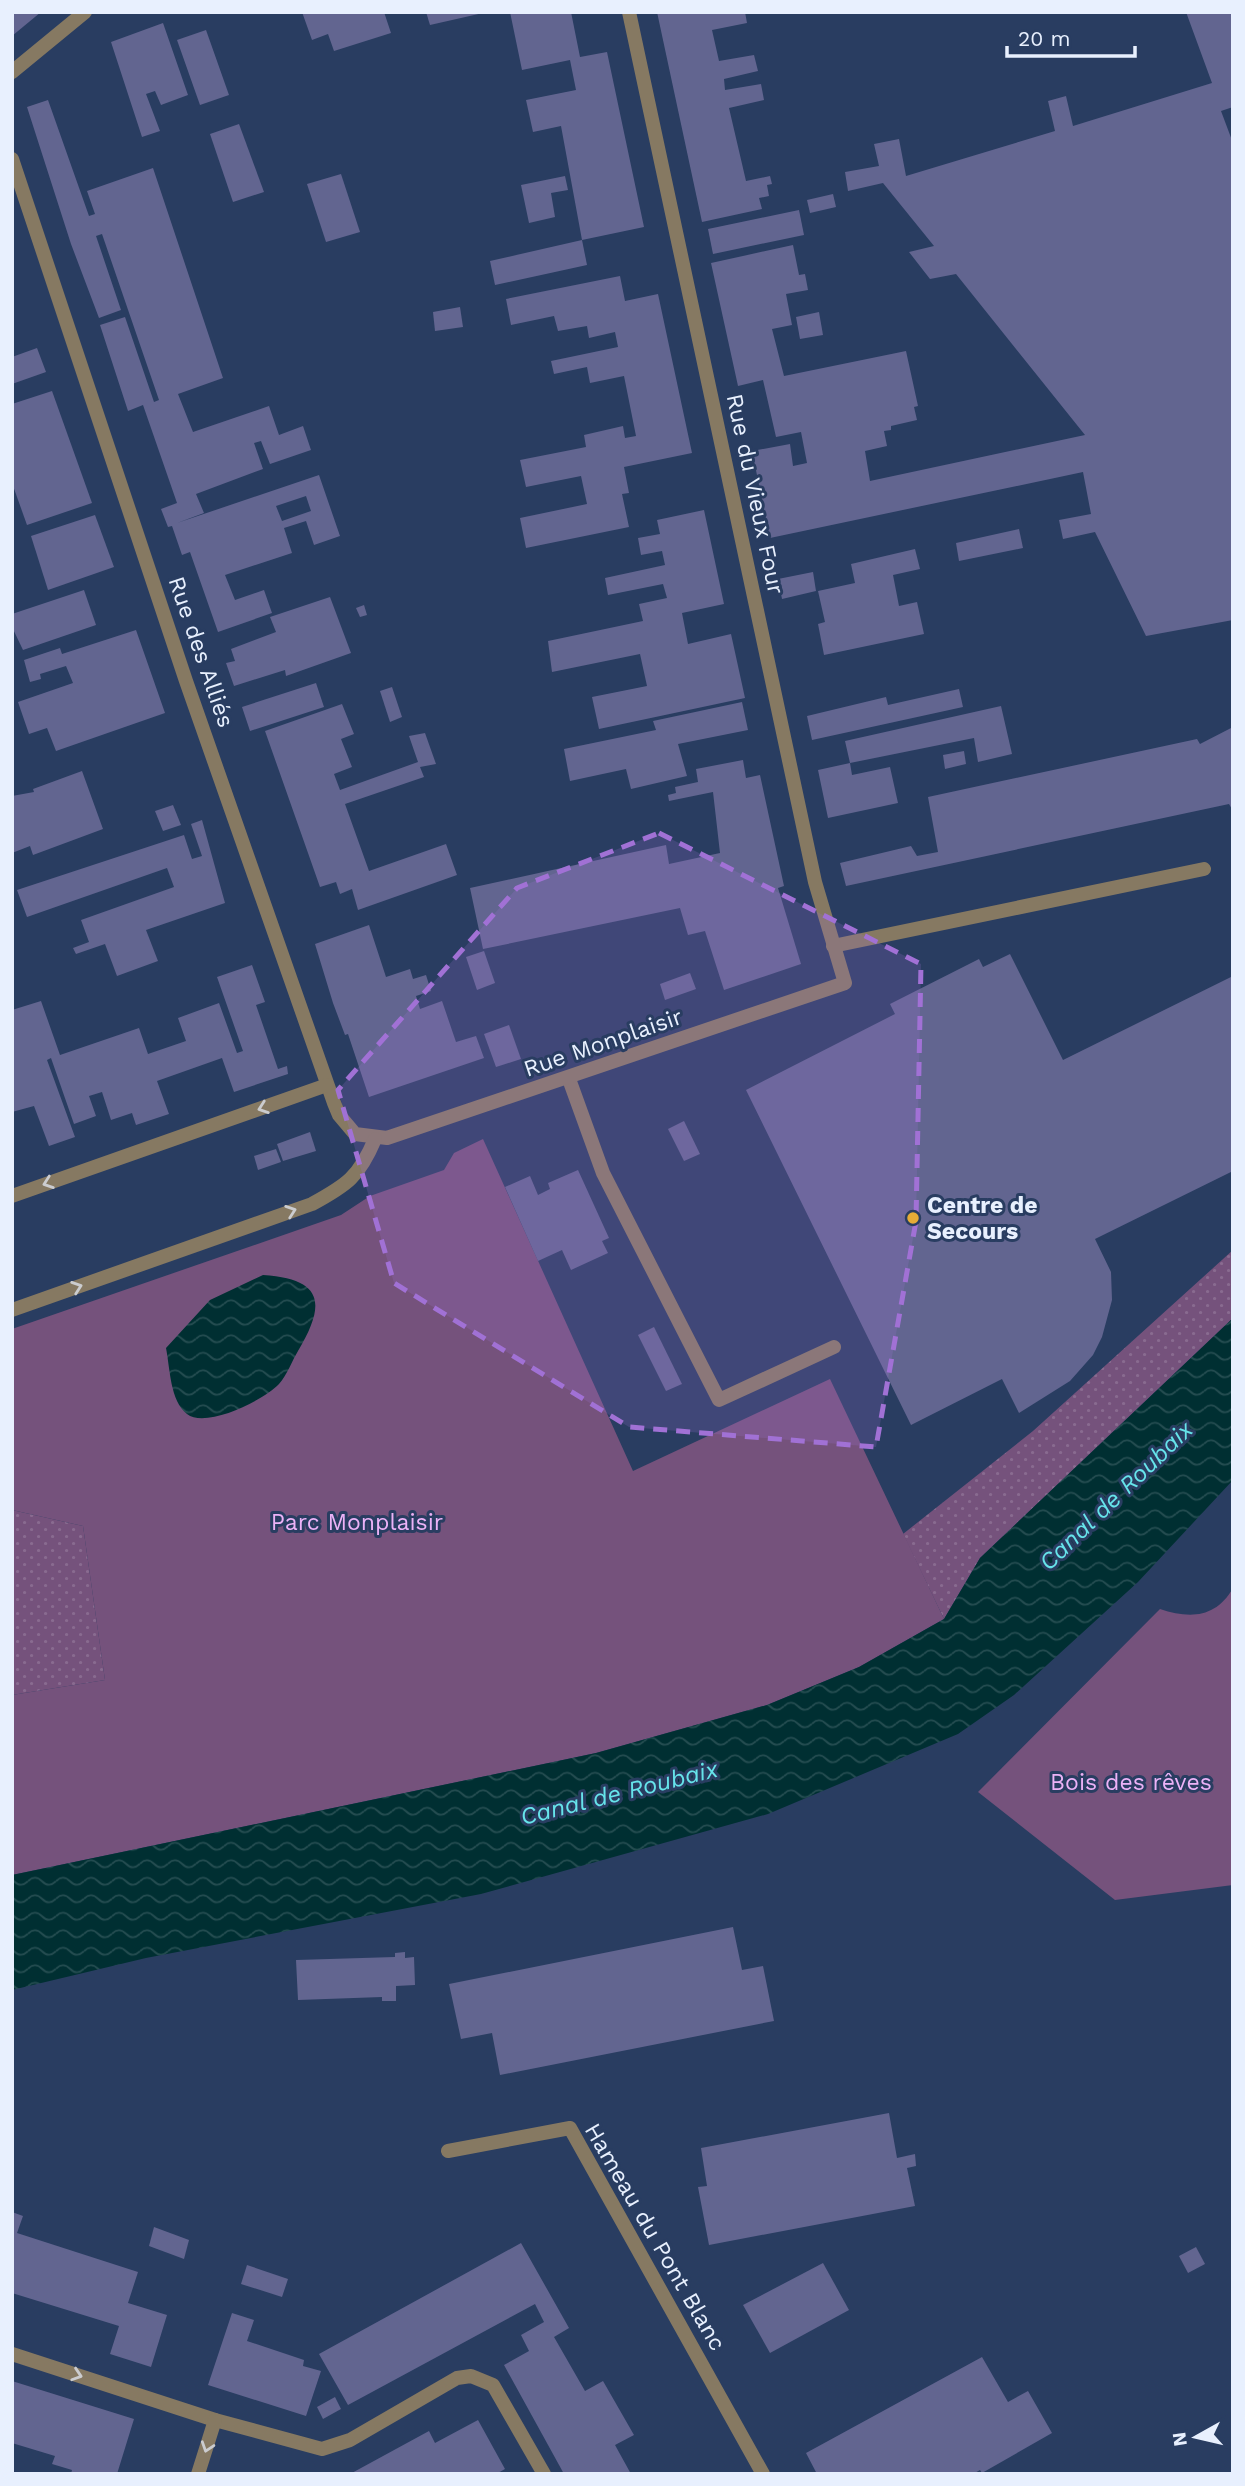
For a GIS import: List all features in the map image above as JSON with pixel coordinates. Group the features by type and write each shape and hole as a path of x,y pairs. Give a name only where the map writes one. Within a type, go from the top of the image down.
{"street":[{"path":"12,72 85,12"},
{"name":"Rue du Vieux Four","path":"629,12 815,883 845,983"},
{"name":"Rue des Alliés","path":"12,159 186,681 327,1085 347,1126 355,1134 374,1139"},
{"path":"833,946 1204,869"},
{"name":"Rue Monplaisir","path":"374,1139 420,1130 845,983"},
{"path":"569,1079 603,1173 719,1400 834,1346"},
{"path":"12,1196 327,1085"},
{"path":"12,1310 312,1204 352,1179 363,1166 374,1139"},
{"name":"Hameau du Pont Blanc","path":"448,2151 570,2128 763,2474"},
{"path":"12,2354 215,2420 322,2449 337,2446 457,2378 471,2376 493,2385 544,2474"},
{"path":"198,2474 215,2420"}],"highlighted area":[{"path":"659,833 921,964 916,1221 876,1447 629,1427 394,1283 338,1090 517,888"}],"green space":[{"name":"Parc Monplaisir","path":"483,1139 633,1471 830,1379 944,1619 859,1667 767,1705 596,1753 12,1875 12,1695 105,1680 83,1526 12,1510 12,1329 341,1215 370,1196 444,1170 454,1153"},
{"path":"1233,1250 1233,1318 980,1558 944,1619 903,1534 1033,1431"},
{"path":"12,1510 83,1526 105,1680 12,1695"},
{"name":"Bois des rêves","path":"1233,1588 1233,1885 1115,1900 978,1792 1160,1609 1182,1614 1201,1614 1219,1605"}],"water":[{"path":"263,1275 298,1282 308,1288 314,1297 313,1320 287,1372 272,1390 234,1411 207,1418 196,1418 187,1414 174,1393 166,1348 210,1300"},
{"name":"Canal de Roubaix","path":"1233,1318 1233,1480 1138,1582 1014,1695 958,1734 768,1814 481,1894 146,1958 12,1990 12,1875 596,1753 767,1705 859,1667 944,1619 980,1558"}],"building":[{"path":"12,12 41,12 12,36"},
{"path":"302,12 384,12 391,33 334,51 328,34 312,40"},
{"path":"426,12 483,12 483,13 430,25"},
{"path":"510,12 571,12 580,57 607,52 644,227 582,240 561,126 533,132 526,100 576,90 570,60 522,70"},
{"path":"657,12 745,12 747,23 712,30 719,61 754,55 758,71 724,79 725,90 761,84 764,100 729,108 746,181 770,176 772,184 767,185 769,196 759,198 762,209 702,222"},
{"path":"1186,12 1233,12 1233,107 1221,111 1233,143 1233,620 1146,636 1095,532 1063,539 1059,520 1091,514 1083,472 770,538 752,451 790,444 793,466 807,463 801,432 776,437 763,380 738,386 711,263 793,245 799,275 805,274 808,290 786,294 792,325 772,329 784,376 906,351 918,406 914,407 917,420 891,426 891,430 884,431 887,446 865,451 870,481 1085,435 956,274 930,279 909,252 934,246 883,183 848,191 845,172 879,166 874,144 899,139 906,176 1055,131 1048,101 1066,96 1073,126 1212,83"},
{"path":"163,23 188,95 161,105 155,91 146,94 160,131 142,137 111,42"},
{"path":"206,30 229,95 200,105 177,40"},
{"path":"48,100 89,216 95,214 87,191 153,168 223,378 178,394 193,432 269,406 279,435 303,426 311,450 270,464 261,441 254,443 263,469 196,494 204,513 177,523 319,475 340,536 314,545 306,521 284,528 292,553 225,575 235,600 264,590 272,613 218,632 190,552 182,555 172,526 168,527 161,509 177,503 143,405 128,411 100,325 125,317 154,402 159,400 102,234 96,236 121,310 99,318 71,244 27,107","holes":["306,496 311,511 282,521 276,506"]},
{"path":"239,124 264,192 233,202 210,134"},
{"path":"341,174 360,232 326,242 307,184"},
{"path":"565,176 568,190 551,193 555,217 529,223 521,185"},
{"path":"833,194 836,207 810,213 807,200"},
{"path":"799,210 804,235 713,254 708,229"},
{"path":"582,240 587,265 495,285 490,261"},
{"path":"620,276 625,301 658,294 692,453 624,467 629,493 622,494 629,527 526,548 520,518 587,504 581,476 526,487 520,460 586,447 584,435 623,426 625,438 636,436 624,376 590,383 587,367 554,374 551,361 618,347 615,332 589,338 587,326 558,331 554,316 511,325 506,299"},
{"path":"460,307 463,327 435,331 433,312"},
{"path":"819,312 823,335 800,339 796,317"},
{"path":"37,348 46,372 12,384 12,357"},
{"path":"52,391 92,503 27,525 12,483 12,404"},
{"path":"704,510 724,604 682,613 688,644 731,634 745,698 599,729 592,697 647,686 640,654 552,672 548,641 643,621 639,604 667,598 663,584 608,595 605,578 665,565 662,551 641,555 638,538 660,534 657,520"},
{"path":"95,515 114,567 48,590 31,536"},
{"path":"1019,529 1023,548 959,561 956,543"},
{"path":"915,549 920,569 893,575 899,606 917,602 924,634 824,655 818,624 825,622 818,591 855,583 851,564"},
{"path":"813,572 816,591 782,599 778,579"},
{"path":"84,590 96,625 23,650 12,627 12,614"},
{"path":"330,597 351,653 286,676 285,670 234,686 226,663 235,661 231,649 276,632 270,617"},
{"path":"364,605 367,615 360,617 356,608"},
{"path":"136,630 165,713 56,751 47,728 29,734 18,702 73,683 66,666 40,674 41,679 30,682 24,660 60,648 62,654"},
{"path":"316,683 324,707 250,731 242,707"},
{"path":"392,687 402,717 390,722 380,691"},
{"path":"959,689 963,707 812,740 807,716 886,697 888,705"},
{"path":"742,702 748,730 678,744 687,776 631,789 626,769 570,781 564,749 656,730 653,721"},
{"path":"342,704 354,734 341,739 352,767 334,774 340,790 418,762 409,736 425,733 436,764 420,767 424,777 345,804 369,871 446,844 457,875 358,910 352,889 340,894 336,882 320,887 265,731"},
{"path":"1001,706 1012,754 978,762 974,738 850,763 845,741"},
{"path":"1233,727 1233,811 1229,804 846,886 840,863 911,846 917,856 938,852 928,797 1197,739 1200,744"},
{"path":"964,751 966,764 945,769 943,755"},
{"path":"743,760 746,778 760,775 784,886 778,888 801,964 724,990 705,931 688,935 680,908 483,949 470,888 666,845 669,864 720,853 713,792 669,801 668,795 676,793 675,787 698,782 696,769"},
{"path":"850,763 852,775 890,767 898,803 828,818 818,770"},
{"path":"82,771 103,829 33,855 30,846 12,853 12,796 34,792 33,789"},
{"path":"173,805 181,825 163,831 155,811"},
{"path":"202,820 225,903 146,930 158,961 117,976 105,944 76,954 73,948 89,942 81,920 174,887 167,868 27,917 17,890 184,835 192,859 202,856 191,824"},
{"path":"369,925 386,977 410,969 413,979 426,975 431,991 416,996 420,1009 442,1001 456,1042 476,1036 484,1058 369,1097 348,1034 345,1035 333,1003 315,944"},
{"path":"484,951 495,983 477,990 466,957"},
{"path":"1010,954 1063,1060 1233,976 1233,1171 1095,1239 1111,1272 1112,1300 1102,1337 1093,1355 1070,1381 1019,1413 1002,1379 911,1425 746,1090 895,1014 890,1004 979,959 983,967"},
{"path":"252,965 265,1002 256,1005 278,1069 287,1066 288,1074 234,1092 222,1058 157,1081 169,1114 136,1125 132,1113 111,1120 102,1092 89,1096 96,1116 74,1124 51,1058 47,1060 75,1137 49,1146 34,1106 12,1112 12,1010 41,1001 60,1055 139,1028 148,1054 186,1041 178,1018 219,1003 237,1053 243,1051 217,977"},
{"path":"690,973 696,989 665,1000 660,984"},
{"path":"509,1025 521,1059 496,1067 484,1034"},
{"path":"684,1121 700,1154 684,1161 668,1129"},
{"path":"310,1132 316,1151 283,1161 277,1144"},
{"path":"276,1149 281,1162 258,1170 254,1156"},
{"path":"578,1170 609,1238 602,1241 608,1253 571,1270 562,1250 538,1261 505,1187 530,1176 538,1195 550,1189 548,1183"},
{"path":"654,1327 682,1384 666,1391 638,1335"},
{"path":"733,1927 742,1970 763,1966 774,2021 500,2075 492,2033 461,2039 449,1984"},
{"path":"405,1952 405,1958 414,1957 415,1985 396,1986 396,2001 382,2001 382,1997 298,2000 296,1960 395,1957 395,1953"},
{"path":"889,2113 897,2158 915,2154 916,2166 907,2168 915,2206 709,2245 698,2187 707,2186 701,2148"},
{"path":"12,2212 23,2216 17,2233 138,2272 128,2303 167,2315 151,2367 110,2354 119,2326 12,2293"},
{"path":"154,2227 189,2240 184,2259 149,2246"},
{"path":"521,2243 569,2328 554,2337 585,2391 603,2381 634,2435 615,2445 631,2474 564,2474 504,2365 529,2351 521,2335 544,2322 535,2304 348,2405 319,2354"},
{"path":"1196,2247 1205,2264 1188,2273 1179,2256"},
{"path":"823,2263 849,2310 770,2353 743,2305"},
{"path":"247,2265 288,2279 282,2297 241,2284"},
{"path":"232,2313 254,2320 247,2341 304,2360 303,2366 321,2371 306,2416 208,2385"},
{"path":"982,2357 1008,2402 1028,2391 1052,2433 982,2473 980,2470 973,2474 817,2474 806,2453"},
{"path":"12,2381 134,2419 117,2474 71,2474 72,2470 52,2464 55,2456 12,2443"},
{"path":"335,2397 341,2409 323,2419 317,2407"},
{"path":"478,2420 505,2469 496,2474 350,2474 429,2431 435,2443"}],"place":[{"name":"Centre de Secours","path":"913,1218"}]}
